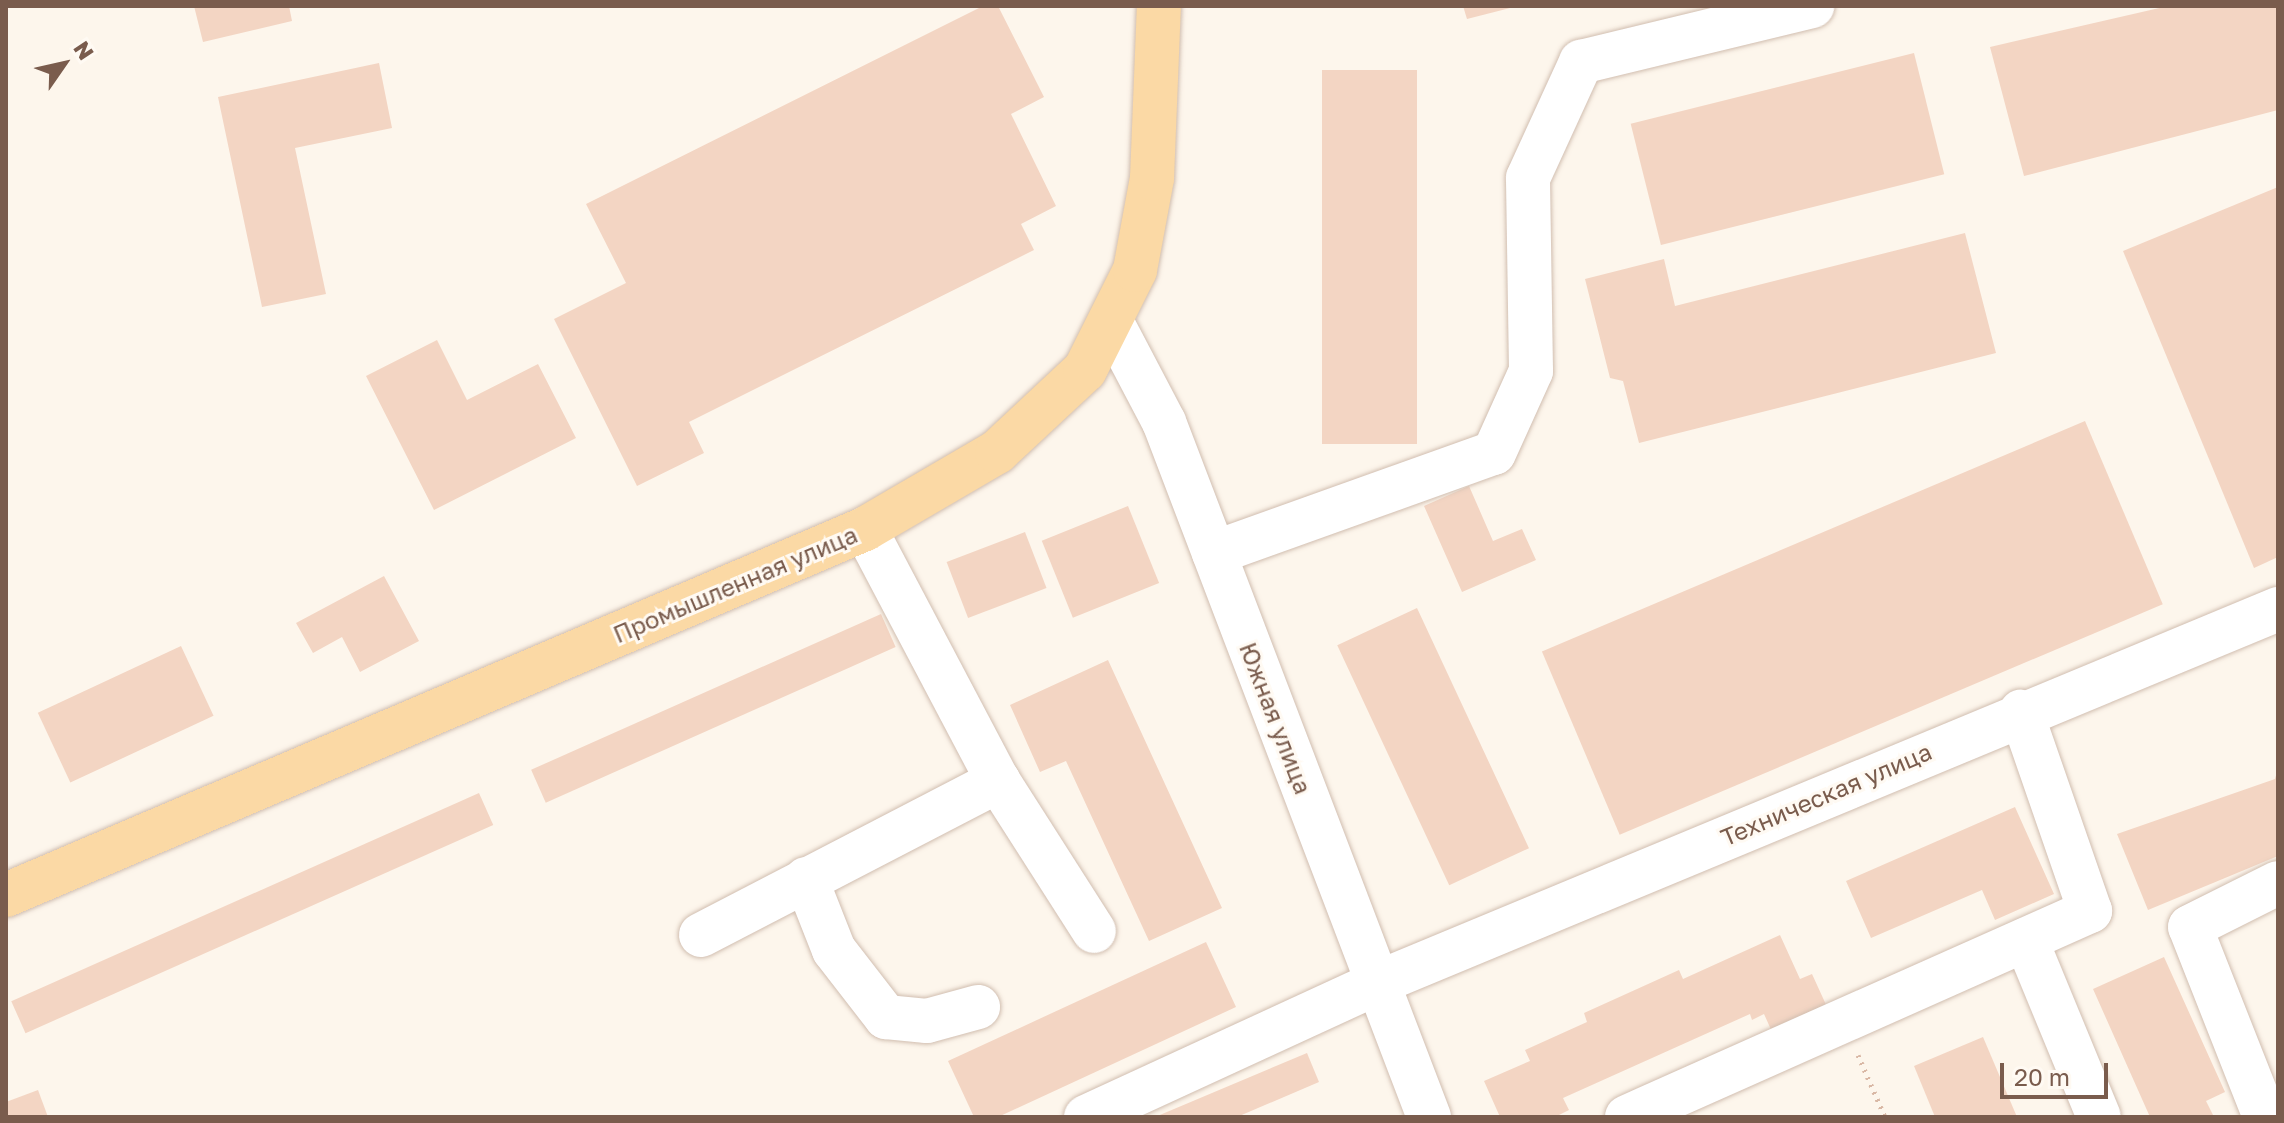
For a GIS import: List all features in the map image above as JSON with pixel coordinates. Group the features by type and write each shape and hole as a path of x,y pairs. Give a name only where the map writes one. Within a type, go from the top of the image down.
{"main road":[{"name":"Промышленная улица","path":"6,895 865,529 950,482 1040,418 1085,370 1113,325 1135,270 1152,178 1159,6"}],"street":[{"path":"1214,553 1494,453 1531,371 1528,178 1581,62 1812,6"},
{"name":"Южная улица","path":"1113,325 1164,422 1429,1117"},
{"path":"865,529 998,781 1094,931"},
{"name":"Техническая улица","path":"1086,1117 1377,983 2021,712 2278,609"},
{"path":"1627,1117 2090,911 2021,712"},
{"path":"701,935 998,781"},
{"path":"806,879 834,950 886,1017 927,1021 978,1007"},
{"path":"2265,1117 2190,927 2278,883"},
{"path":"2026,940 2099,1117"}],"path":[{"path":"1844,1021 1885,1117"}],"building":[{"path":"194,6 289,6 292,21 203,42"},
{"path":"983,6 998,6 1044,97 1011,114 1056,206 1021,224 1034,250 689,422 704,453 637,486 554,319 626,283 586,204"},
{"path":"1463,6 1514,6 1514,7 1467,19"},
{"path":"2168,6 2278,6 2278,110 2024,176 1990,47"},
{"path":"1914,53 1944,174 1661,245 1631,124"},
{"path":"379,63 392,128 295,148 326,294 262,307 218,97"},
{"path":"1322,70 1417,70 1417,444 1322,444"},
{"path":"2278,187 2278,557 2254,568 2123,251"},
{"path":"1965,233 1996,353 1639,443 1623,381 1610,378 1585,279 1664,259 1675,306"},
{"path":"437,340 467,400 538,364 576,438 434,510 366,376"},
{"path":"2085,421 2163,604 1620,835 1542,652"},
{"path":"1469,486 1493,541 1522,529 1536,560 1462,592 1424,506"},
{"path":"1128,506 1159,583 1073,618 1042,541"},
{"path":"1025,532 1047,588 968,618 947,562"},
{"path":"384,576 419,641 360,672 342,637 313,653 296,623"},
{"path":"1417,608 1529,848 1449,885 1337,645"},
{"path":"881,614 896,647 546,803 531,770"},
{"path":"181,646 214,716 70,783 38,713"},
{"path":"1108,660 1222,908 1149,941 1066,761 1040,772 1010,705"},
{"path":"2278,768 2278,856 2148,910 2117,834 2275,779"},
{"path":"479,793 493,825 26,1033 11,1001"},
{"path":"2015,807 2054,894 1995,920 1982,890 1871,938 1846,881"},
{"path":"1780,935 1800,979 1812,974 1828,1009 1773,1034 1764,1014 1752,1020 1750,1014 1563,1098 1569,1110 1555,1117 1500,1117 1484,1081 1530,1061 1525,1050 1587,1022 1584,1013 1679,970 1683,979"},
{"path":"1206,942 1236,1007 998,1117 974,1117 948,1061"},
{"path":"2164,957 2225,1092 2206,1101 2214,1117 2150,1117 2093,989"},
{"path":"1983,1037 2017,1117 1935,1117 1914,1066"},
{"path":"1307,1053 1319,1082 1237,1117 1155,1117"},
{"path":"38,1090 48,1117 6,1117 6,1102"}]}
